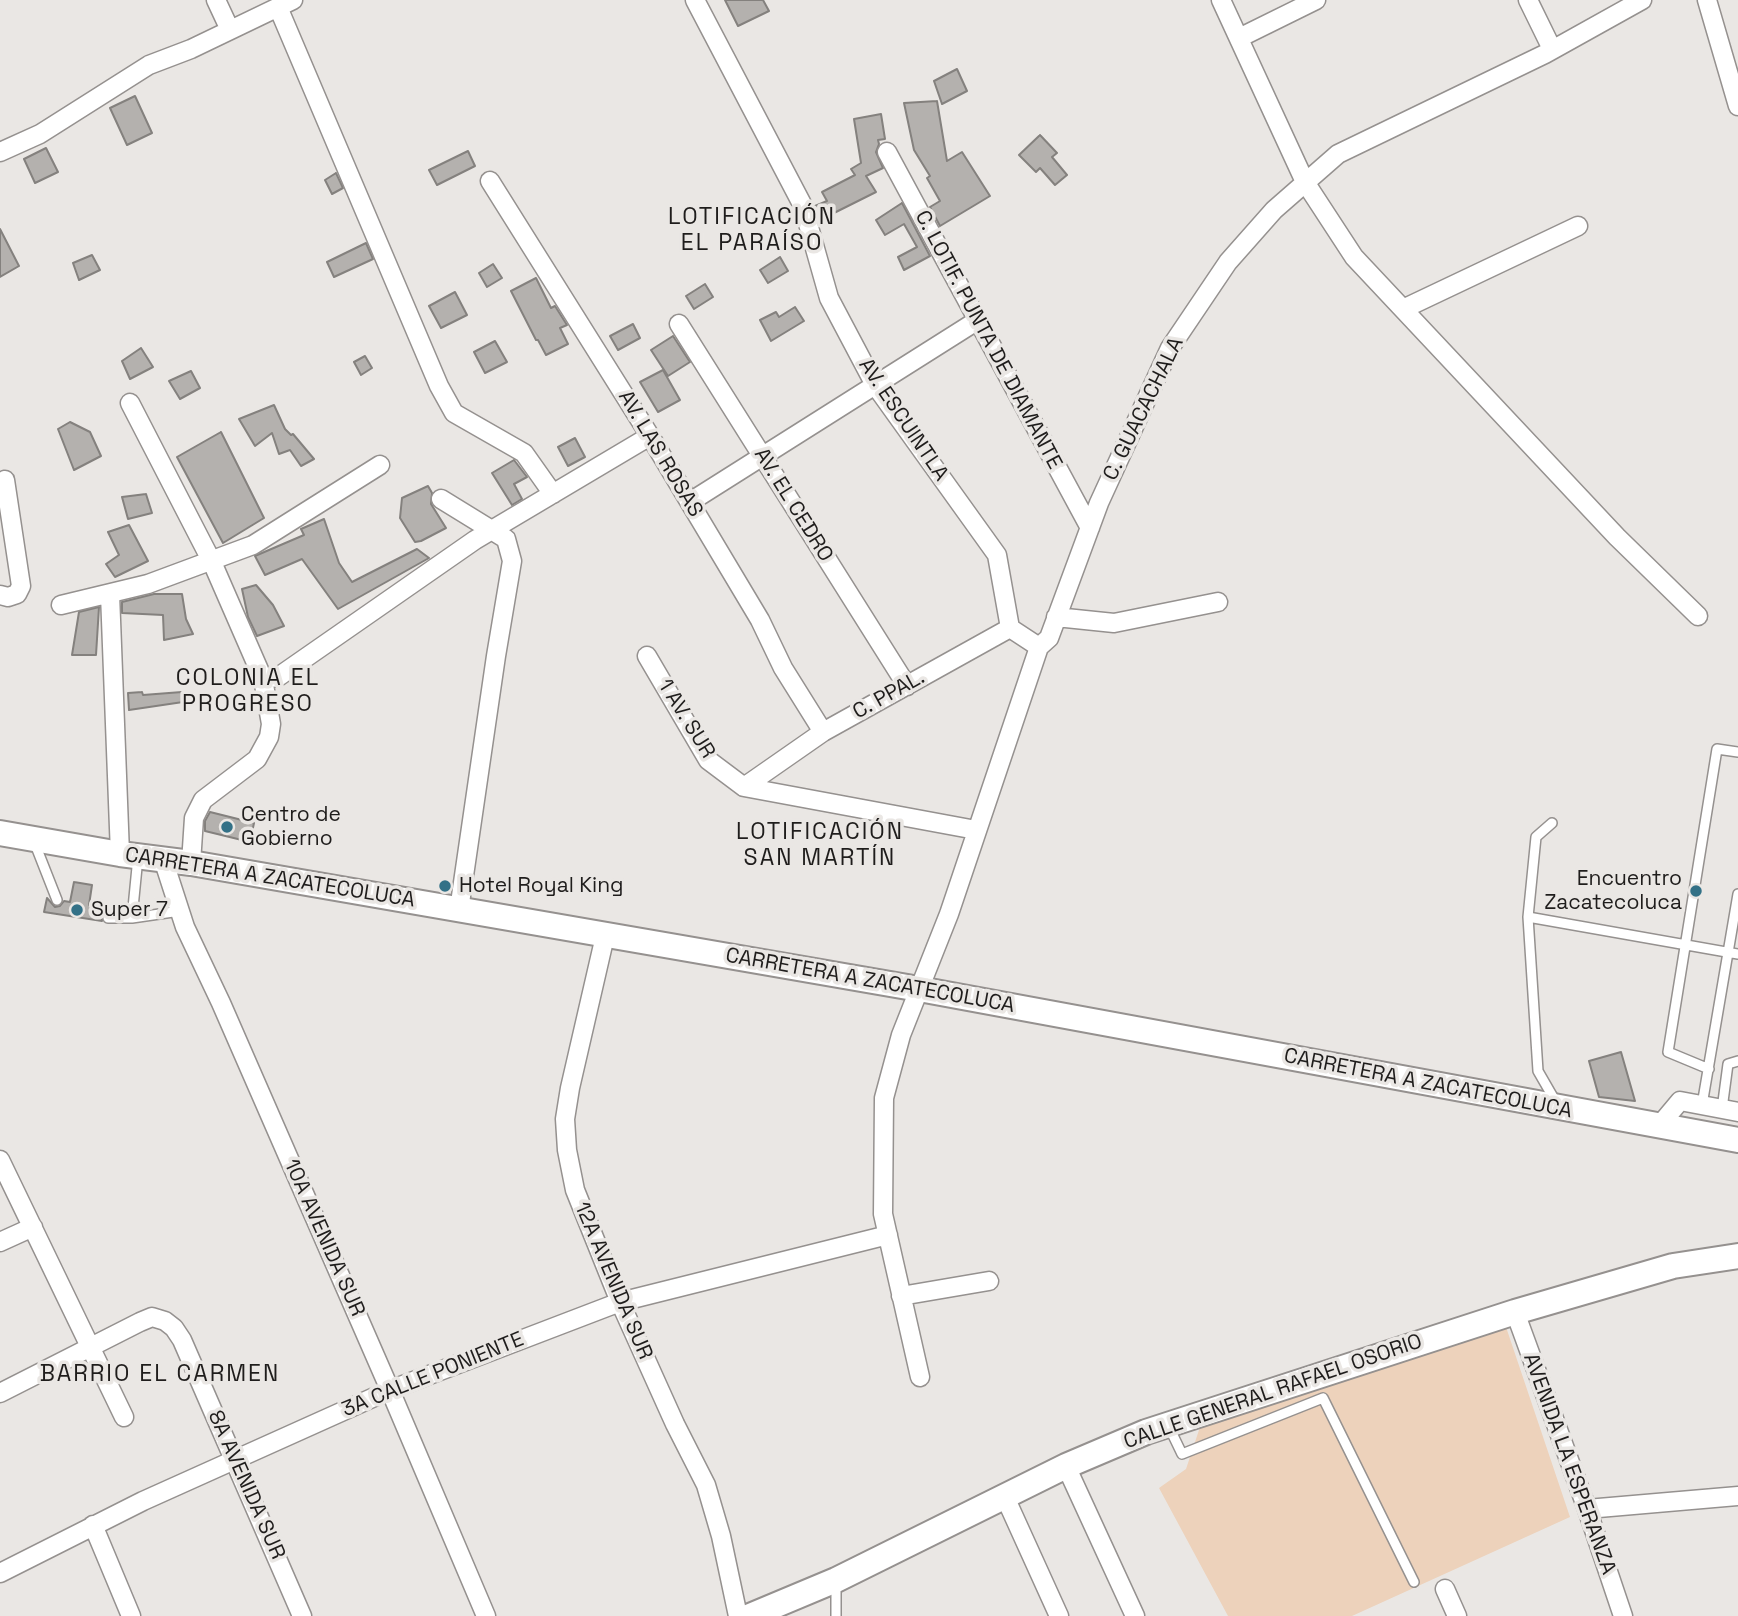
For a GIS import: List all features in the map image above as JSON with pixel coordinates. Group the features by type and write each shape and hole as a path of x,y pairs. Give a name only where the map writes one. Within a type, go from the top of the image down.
{"main road":[{"name":"CARRETERA A ZACATECOLUCA","path":"0,833 191,863 919,989 1738,1140"},
{"name":"CALLE GENERAL RAFAEL OSORIO","path":"750,1616 836,1580 1066,1466 1167,1424 1515,1312 1673,1266 1738,1256"}],"street":[{"path":"216,0 230,30"},
{"name":"AV. ESCUINTLA","path":"695,0 803,206 829,298 874,385 997,555 1010,628"},
{"path":"1221,0 1305,182 1354,257 1617,537 1698,616"},
{"path":"1239,38 1316,0"},
{"path":"1528,0 1552,49"},
{"name":"C. GUACACHALA","path":"920,1377 883,1214 884,1098 901,1035 949,914 975,830 1039,647 1049,638 1099,503 1170,348 1228,262 1273,210 1338,154 1552,49 1642,0"},
{"path":"1707,0 1738,106"},
{"path":"0,152 40,134 149,65 191,49 285,4 439,386 454,412 524,453 552,494"},
{"name":"C. LOTIF. PUNTA DE DIAMANTE","path":"887,152 1090,528"},
{"name":"AV. LAS ROSAS","path":"490,181 690,502 760,620 783,668 823,732"},
{"path":"1403,309 1578,226"},
{"path":"690,502 978,320"},
{"name":"AV. EL CEDRO","path":"679,324 907,686"},
{"path":"130,403 212,562 263,678 271,724 269,737 257,760 204,800 194,818 191,863"},
{"path":"263,678 278,677 492,530 650,436"},
{"path":"61,605 148,584 253,545 380,465"},
{"path":"0,595 8,597 17,594 21,586 5,480"},
{"path":"441,499 506,539 512,561 459,910"},
{"path":"110,594 129,855"},
{"path":"1056,617 1114,623 1218,602"},
{"path":"1010,628 1039,647"},
{"name":"C. PPAL.","path":"744,787 823,732 1010,628"},
{"name":"1 AV. SUR","path":"647,656 708,760 744,787 975,830"},
{"name":"10A AVENIDA SUR","path":"163,859 180,911 486,1616"},
{"name":"12A AVENIDA SUR","path":"605,936 570,1088 565,1119 567,1150 575,1190 620,1302 675,1424 706,1485 721,1535 738,1616"},
{"path":"1659,1126 1680,1101 1730,1110"},
{"path":"0,1160 124,1417"},
{"path":"0,1242 33,1227"},
{"name":"3A CALLE PONIENTE","path":"0,1573 93,1525 390,1390 620,1302 888,1235"},
{"path":"901,1296 989,1281"},
{"name":"AVENIDA LA ESPERANZA","path":"1515,1312 1623,1616"},
{"name":"8A AVENIDA SUR","path":"92,1348 152,1317 165,1321 174,1328 182,1340 302,1616"},
{"path":"0,1393 92,1348"},
{"path":"1066,1466 1135,1616"},
{"path":"1587,1509 1738,1496"},
{"path":"1005,1497 1059,1616"},
{"path":"93,1525 131,1616"},
{"path":"1445,1588 1457,1616"}],"lane":[{"path":"1709,1069 1668,1052 1717,749 1738,752"},
{"path":"1552,823 1536,837 1528,917 1538,1071 1560,1108"},
{"path":"34,839 57,900"},
{"path":"129,855 132,918"},
{"path":"1702,1105 1733,953 1738,894"},
{"path":"108,918 132,918 180,911"},
{"path":"1528,917 1733,953"},
{"path":"1730,1110 1728,1064 1738,1061"},
{"path":"1167,1424 1182,1454 1323,1398 1414,1582"},
{"path":"836,1580 836,1616"}],"shaded area":[{"path":"1506,1327 1570,1517 1352,1616 1228,1616 1159,1488 1186,1469 1201,1424"}],"building":[{"path":"725,0 763,0 769,11 738,26"},
{"path":"957,69 967,91 942,104 934,81"},
{"path":"135,96 152,133 127,145 110,108"},
{"path":"937,101 947,161 962,152 990,196 940,226 930,207 940,201 927,178 930,176 914,150 904,103"},
{"path":"881,114 885,139 878,140 876,152 883,168 866,176 876,192 832,214 828,221 820,225 815,206 827,201 822,192 855,175 851,169 861,163 854,119"},
{"path":"1040,135 1057,153 1052,157 1067,175 1055,185 1040,168 1036,172 1019,155"},
{"path":"46,148 58,172 35,183 24,159"},
{"path":"468,151 475,166 437,185 429,170"},
{"path":"336,173 343,188 332,194 325,180"},
{"path":"902,203 930,256 904,270 898,257 917,247 904,224 885,235 876,220"},
{"path":"0,229 19,266 0,277"},
{"path":"366,243 373,259 334,277 327,262"},
{"path":"92,255 100,270 79,280 73,263"},
{"path":"780,257 788,271 768,283 760,270"},
{"path":"493,264 502,278 487,287 479,273"},
{"path":"536,278 551,308 555,306 567,325 560,328 568,344 546,355 511,291"},
{"path":"705,284 713,297 694,309 686,296"},
{"path":"455,292 467,315 441,328 429,306"},
{"path":"795,307 804,321 771,341 760,320 776,312 779,317"},
{"path":"633,324 640,338 618,350 610,336"},
{"path":"673,336 690,362 668,376 651,350"},
{"path":"495,341 507,362 485,373 474,352"},
{"path":"141,348 153,367 130,379 122,361"},
{"path":"365,356 372,368 361,375 354,362"},
{"path":"663,370 680,400 658,412 640,382"},
{"path":"191,371 200,388 180,399 169,381"},
{"path":"274,405 285,429 293,434 314,459 301,466 290,450 279,454 272,433 255,446 239,419"},
{"path":"70,422 90,432 101,456 74,470 58,429"},
{"path":"221,432 264,518 223,543 177,457"},
{"path":"575,438 585,457 568,466 558,447"},
{"path":"514,460 527,477 514,484 522,499 512,505 492,473"},
{"path":"428,486 432,493 431,504 446,528 415,542 400,518 402,498"},
{"path":"146,494 152,513 128,519 122,497"},
{"path":"324,519 339,563 352,582 417,549 429,558 338,609 302,559 265,575 255,556 304,535 301,529"},
{"path":"129,525 148,561 115,577 106,564 119,555 108,532"},
{"path":"256,585 273,605 284,626 257,636 248,617 242,589"},
{"path":"154,594 182,594 186,619 193,634 164,640 163,615 122,613 122,602"},
{"path":"99,607 96,655 72,655 79,612"},
{"path":"142,692 143,695 182,692 183,702 129,710 128,693"},
{"name":"Centro de Gobierno","path":"210,812 254,823 250,842 205,831 205,821"},
{"name":"Super 7","path":"74,882 92,885 89,905 109,908 109,911 102,914 102,921 44,912 47,898 55,907 64,901 70,902"},
{"path":"1621,1052 1635,1101 1599,1097 1589,1061"}],"place":[{"name":"Centro de Gobierno","path":"227,827"},
{"name":"Hotel Royal King","path":"445,886"},
{"name":"Encuentro Zacatecoluca","path":"1696,891"},
{"name":"Super 7","path":"77,910"}],"district":[{"name":"LOTIFICACIÓN EL PARAÍSO","path":"752,231"},
{"name":"COLONIA EL PROGRESO","path":"248,692"},
{"name":"LOTIFICACIÓN SAN MARTÍN","path":"820,846"},
{"name":"BARRIO EL CARMEN","path":"160,1375"}]}
